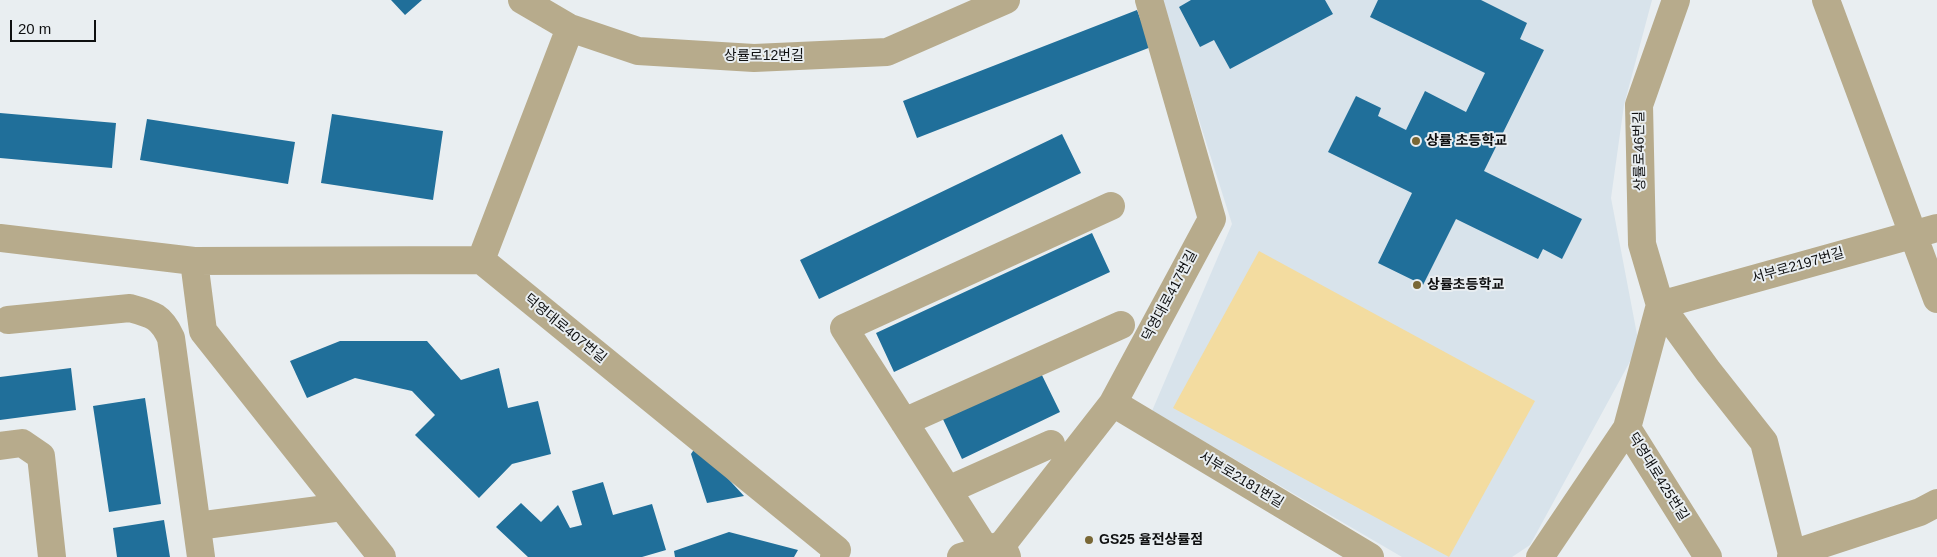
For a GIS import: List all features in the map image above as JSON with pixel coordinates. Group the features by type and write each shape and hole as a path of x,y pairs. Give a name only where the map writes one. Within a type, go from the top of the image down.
{"street":[{"name":"상률로12번길","path":"522,0 570,28 638,51 754,58 887,52 1006,0"},
{"name":"덕영대로417번길","path":"989,552 1113,403 1212,219 1149,0"},
{"name":"상률로46번길","path":"1660,306 1642,244 1640,105 1676,0"},
{"path":"1826,0 1925,231 1937,299"},
{"path":"0,238 194,260 480,260 570,28"},
{"path":"989,552 844,328 1111,206"},
{"name":"서부로2197번길","path":"1660,306 1925,231"},
{"path":"194,260 203,331 382,557"},
{"name":"덕영대로407번길","path":"480,260 837,550 834,557"},
{"path":"1660,306 1764,442 1792,556 1920,512 1937,503"},
{"name":"덕영대로425번길","path":"1660,306 1628,428 1708,557"},
{"path":"8,320 130,308 149,313 165,323 171,338 201,557"},
{"path":"904,422 1121,325"},
{"name":"서부로2181번길","path":"1113,403 1370,557"},
{"path":"1540,557 1628,428"},
{"path":"0,446 22,444 41,456 52,557"},
{"path":"948,490 1051,444"},
{"path":"197,526 342,507"}],"shaded area":[{"name":"상률초등학교","path":"1161,0 1652,0 1624,105 1611,198 1639,345 1530,545 1512,557 1402,557 1152,411 1232,224"},
{"path":"1259,251 1535,401 1449,557 1173,408"}],"building":[{"path":"391,0 422,0 405,15"},
{"path":"1191,0 1325,0 1333,14 1230,69 1214,40 1200,47 1179,7"},
{"name":"상률 초등학교","path":"1378,0 1481,0 1527,23 1520,39 1544,50 1484,171 1582,219 1562,259 1543,249 1538,259 1456,219 1423,285 1378,263 1412,193 1328,152 1356,96 1381,108 1378,116 1406,130 1425,91 1466,112 1485,73 1370,17"},
{"path":"1137,10 1151,47 917,138 903,101"},
{"path":"0,113 116,123 112,168 0,158"},
{"path":"332,114 443,131 433,200 321,183"},
{"path":"147,119 295,142 288,184 140,160"},
{"path":"1062,134 1081,173 819,299 800,260"},
{"path":"1092,233 1110,272 894,372 876,333"},
{"path":"340,341 427,341 461,380 499,368 508,408 538,401 551,454 512,464 479,498 415,435 435,415 412,391 355,378 307,398 290,361"},
{"path":"1037,365 1060,412 962,459 939,411"},
{"path":"71,368 76,410 0,420 0,377"},
{"path":"145,398 161,504 109,512 93,406"},
{"path":"697,445 744,496 707,503 691,454"},
{"path":"603,482 613,515 652,504 666,550 642,557 528,557 496,527 521,503 541,522 558,505 570,528 582,525 572,491"},
{"path":"164,520 170,557 117,557 113,528"},
{"path":"729,532 798,550 794,557 675,557 674,551"}],"place":[{"name":"상률 초등학교","path":"1416,141"},
{"name":"상률초등학교","path":"1417,285"},
{"name":"GS25 율전상률점","path":"1089,540"}]}
